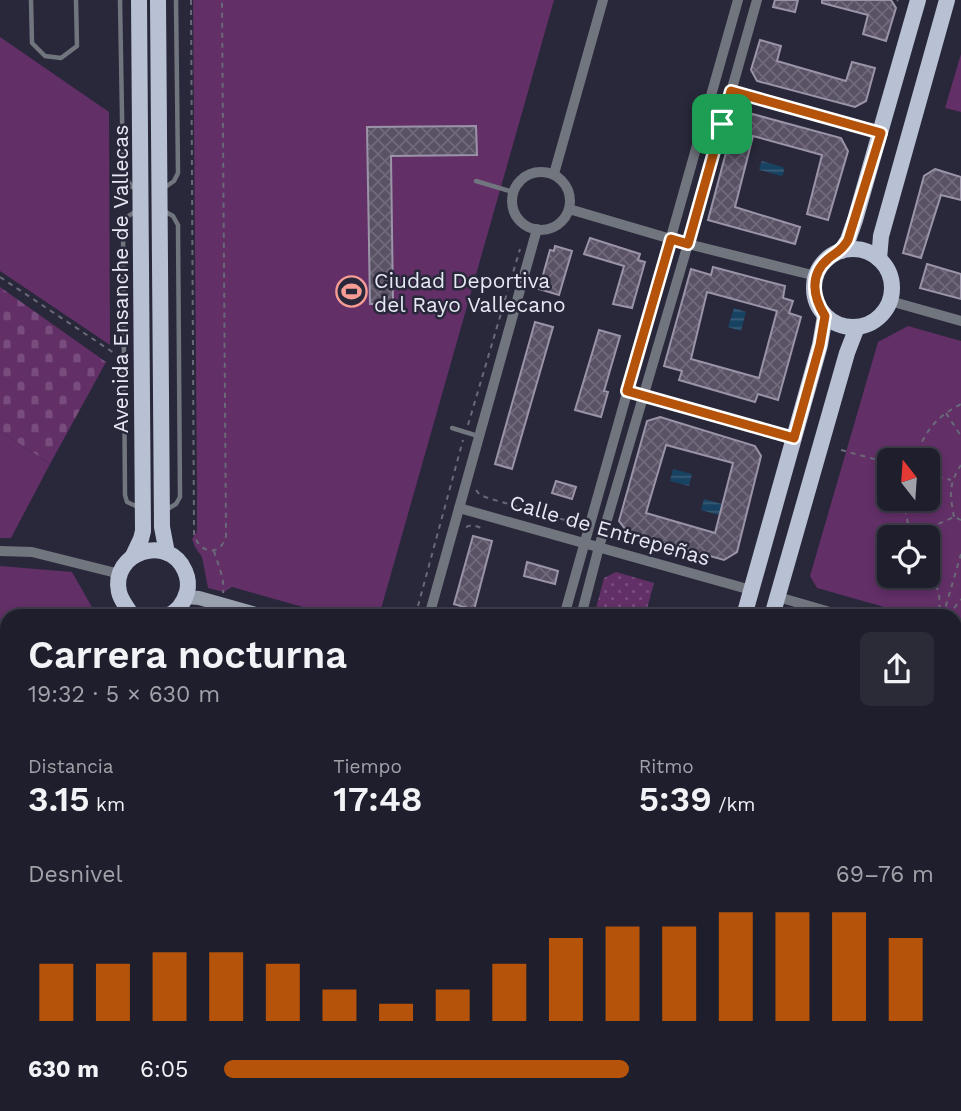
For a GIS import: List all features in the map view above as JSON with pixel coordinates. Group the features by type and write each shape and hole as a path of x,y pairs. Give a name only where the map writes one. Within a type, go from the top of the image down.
{"main road":[{"name":"Avenida Ensanche de Vallecas","path":"120,574 143,535 139,0"},
{"name":"Avenida Ensanche de Vallecas","path":"158,0 163,513 167,553"},
{"path":"841,251 848,240 881,133 918,0"},
{"path":"879,259 881,236 947,0"},
{"path":"854,249 879,259 891,278 892,289 890,301 883,314 871,323 857,327 845,327 825,316 817,304 814,290 816,276 822,265 841,251 854,249"},
{"path":"746,609 820,345 825,316"},
{"path":"774,609 847,353 857,327"},
{"path":"133,556 156,550 176,558 183,566 188,587 186,597 178,609"},
{"path":"120,574 119,592 130,609"},
{"path":"186,597 238,609"}],"street":[{"path":"554,174 603,0"},
{"path":"566,609 738,0"},
{"path":"583,609 757,0"},
{"path":"731,91 881,133"},
{"path":"530,174 554,174 566,185 571,201 565,217 551,228 537,229 525,225 513,210 513,192 523,178 530,174"},
{"path":"569,209 688,244 816,276"},
{"path":"431,609 537,229"},
{"path":"890,301 961,321"},
{"path":"627,391 794,438"},
{"name":"Calle de Entrepeñas","path":"460,508 751,590"},
{"path":"0,551 32,552 120,574"},
{"path":"778,597 820,609"}],"lane":[{"path":"31,0 32,43 45,56 61,58 77,46 76,0"},
{"path":"120,0 123,173 132,187 140,191"},
{"path":"160,190 174,181 178,173 176,0"},
{"path":"476,181 513,192"},
{"path":"452,428 479,437"}],"path":[{"path":"191,0 194,534 200,547 214,550 222,545 226,536 222,0"},
{"path":"418,606 522,245"},
{"path":"0,277 114,353"},
{"path":"918,448 923,436 946,412 961,404"},
{"path":"946,412 961,436"},
{"path":"841,450 877,460"},
{"path":"954,517 952,481 961,466"},
{"path":"940,478 952,481"},
{"path":"475,489 480,495 491,499 565,520 574,522 584,516"},
{"path":"937,525 954,517 961,520"},
{"path":"463,528 472,525 482,528"},
{"path":"214,550 222,574 223,594"},
{"path":"944,609 961,554"},
{"path":"937,588 941,609"}],"green space":[{"name":"Ciudad Deportiva del Rayo Vallecano","path":"193,0 554,0 381,609 310,609 232,587 224,592 208,588 202,557 192,539 197,531"},
{"path":"0,37 109,112 110,345 0,271"},
{"path":"961,54 961,112 945,108"},
{"path":"0,287 106,362 50,464 0,431"},
{"path":"908,326 961,341 961,609 891,609 817,588 810,576 878,342"},
{"path":"0,431 50,464 11,538 0,538"},
{"path":"0,566 72,572 93,609 0,609"},
{"path":"616,572 654,583 647,609 596,609 604,578"}],"water":[{"path":"762,161 783,167 783,175 760,170"},
{"path":"734,308 746,312 741,331 728,327"},
{"path":"673,469 692,474 689,486 670,481"},
{"path":"704,499 722,504 719,515 701,510"}],"building":[{"path":"775,0 798,0 795,12 773,7"},
{"path":"822,0 891,0 896,8 886,41 863,34 868,15 822,3"},
{"path":"760,40 781,46 777,61 846,81 852,62 875,68 866,101 855,107 757,81 751,70"},
{"path":"745,112 841,138 848,151 828,220 807,214 822,155 753,136 735,207 800,227 795,244 708,220 736,115"},
{"path":"476,126 477,155 391,156 393,304 370,304 367,127"},
{"path":"935,169 961,177 961,200 941,195 921,258 903,253 924,176"},
{"path":"590,238 640,254 638,260 645,262 632,308 613,304 624,266 584,254"},
{"path":"555,246 572,251 559,295 539,289 550,250 554,251"},
{"path":"927,264 961,274 961,299 920,288"},
{"path":"713,267 785,286 783,298 793,301 789,313 801,317 778,400 758,394 755,402 679,380 682,371 664,366 691,269 711,275","holes":["707,292 777,311 759,378 691,359"]},
{"path":"535,322 553,327 512,469 495,464"},
{"path":"599,330 620,336 604,391 608,392 601,417 575,410"},
{"path":"660,417 755,446 761,456 737,552 724,560 628,533 619,521 647,421","holes":["666,445 733,463 715,533 646,513"]},
{"path":"556,481 576,487 572,499 552,493"},
{"path":"473,536 492,541 474,609 454,604"},
{"path":"527,562 558,571 555,584 524,576"}],"place":[{"name":"Ciudad Deportiva del Rayo Vallecano","path":"351,292"}],"route":[{"path":"731,91 881,133 848,240 841,251 822,265 816,276 814,290 817,304 825,316 820,345 794,438 627,391 671,239 688,244 722,124 731,91"}]}
